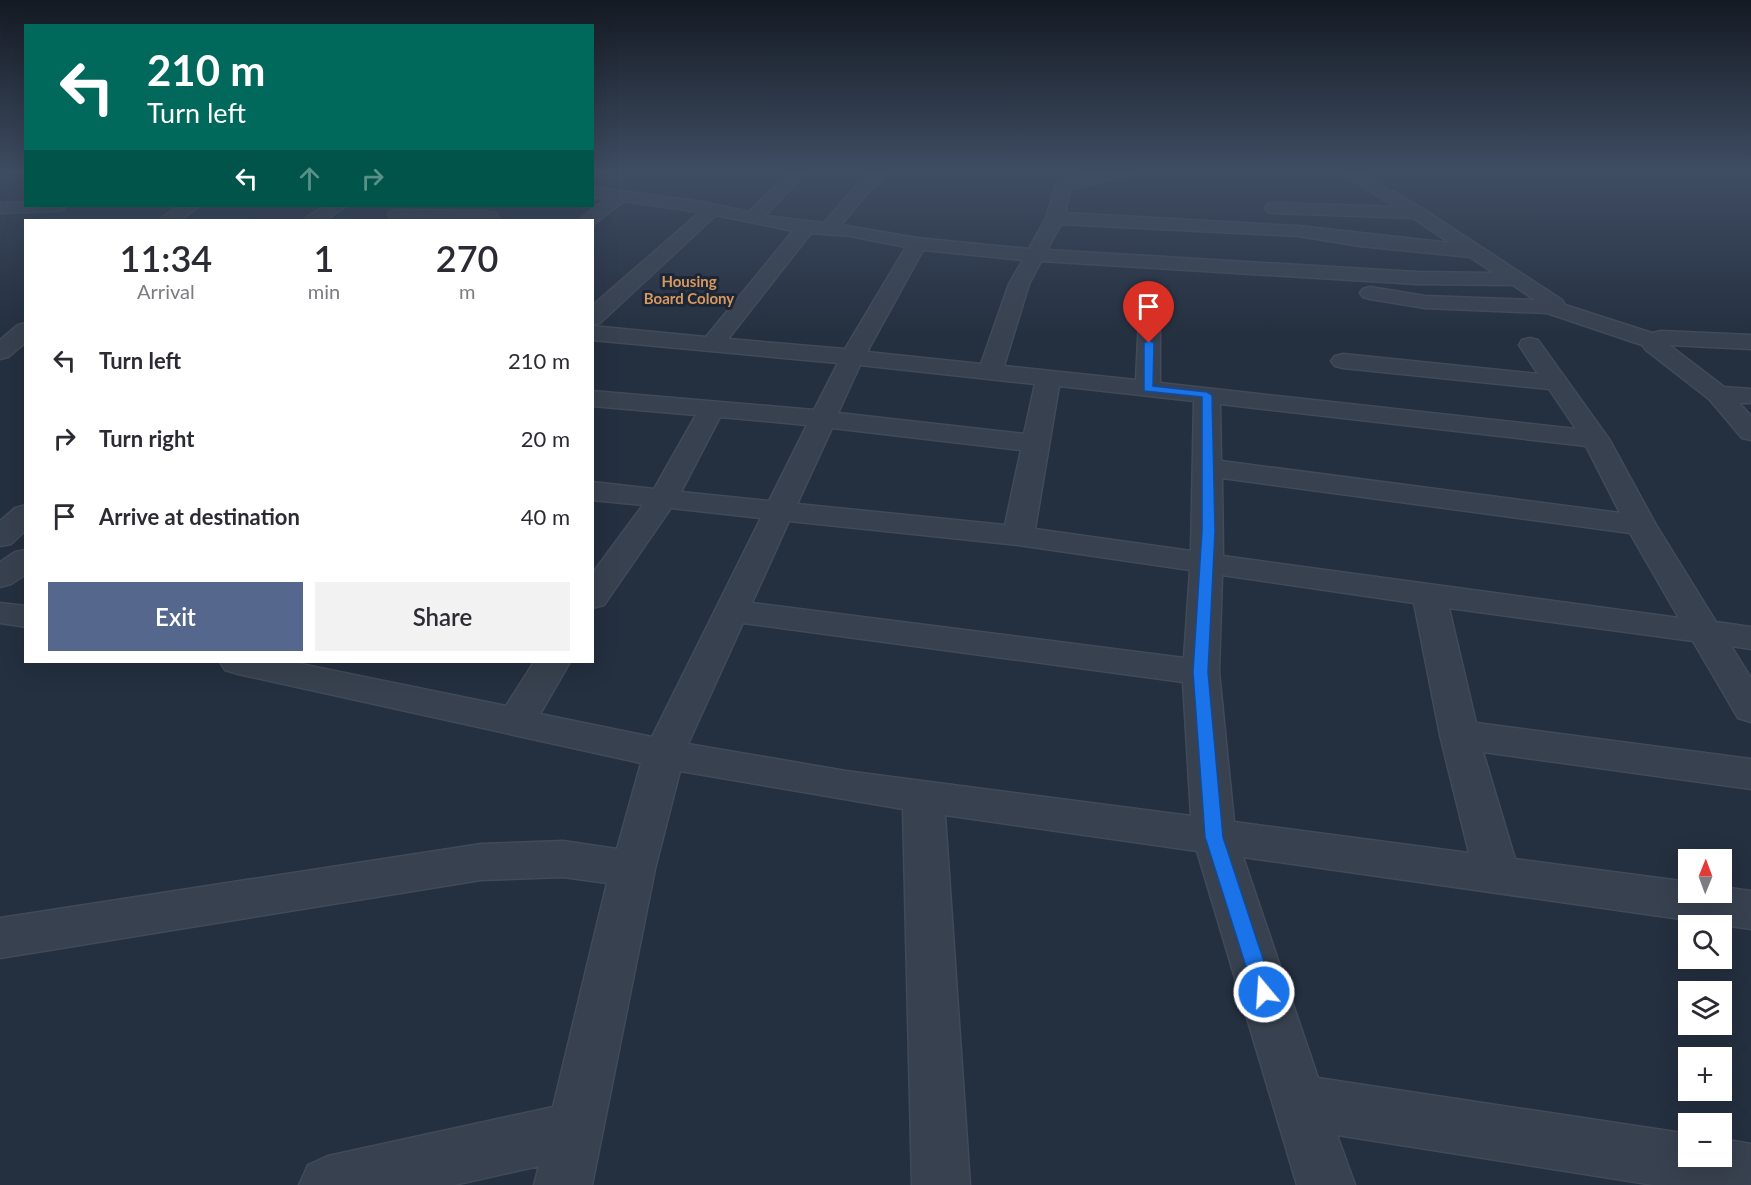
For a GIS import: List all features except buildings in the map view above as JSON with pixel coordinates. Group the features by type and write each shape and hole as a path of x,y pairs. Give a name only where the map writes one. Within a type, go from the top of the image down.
{"street":[{"path":"594,316 693,227"},
{"path":"712,345 806,227"},
{"path":"813,227 829,228 917,244 1035,255 1417,278 1514,279"},
{"path":"990,371 1018,284 1050,227"},
{"path":"1229,227 1298,231 1360,240 1473,251"},
{"path":"1438,227 1555,304 1549,307"},
{"path":"563,1185 633,869 664,754 731,610 825,419 852,357 917,244"},
{"path":"1282,271 1323,284 1412,301 1549,307 1651,340 1661,338 1751,342"},
{"path":"1148,389 1150,297"},
{"path":"10,350 24,332"},
{"path":"594,333 990,371 1596,439"},
{"path":"1651,340 1654,345 1718,394 1751,432"},
{"path":"1530,345 1596,439 1641,525 1751,709"},
{"path":"1343,361 1557,383"},
{"path":"1018,536 1048,378"},
{"path":"1718,394 1751,396"},
{"path":"1207,395 1208,562 1201,672 1214,837 1326,1185"},
{"path":"594,398 825,419 1034,443"},
{"path":"594,595 662,500 711,409"},
{"path":"1209,468 1641,525"},
{"path":"594,491 662,500 781,509 1018,536 1751,638"},
{"path":"0,537 24,516"},
{"path":"0,577 24,559"},
{"path":"1429,595 1459,735 1497,875"},
{"path":"731,610 1201,672"},
{"path":"0,613 24,617"},
{"path":"243,663 664,754 846,786 1751,910"},
{"path":"516,721 551,663"},
{"path":"1459,735 1751,774"},
{"path":"923,797 941,1185"},
{"path":"0,938 482,862 564,859 633,869"},
{"path":"1299,1102 1751,1173"},
{"path":"328,1185 575,1130"}],"district":[{"name":"Housing Board Colony","path":"689,290"}],"route":[{"path":"1149,343 1148,389 1207,395 1208,562 1201,672 1214,837 1264,992"}]}
